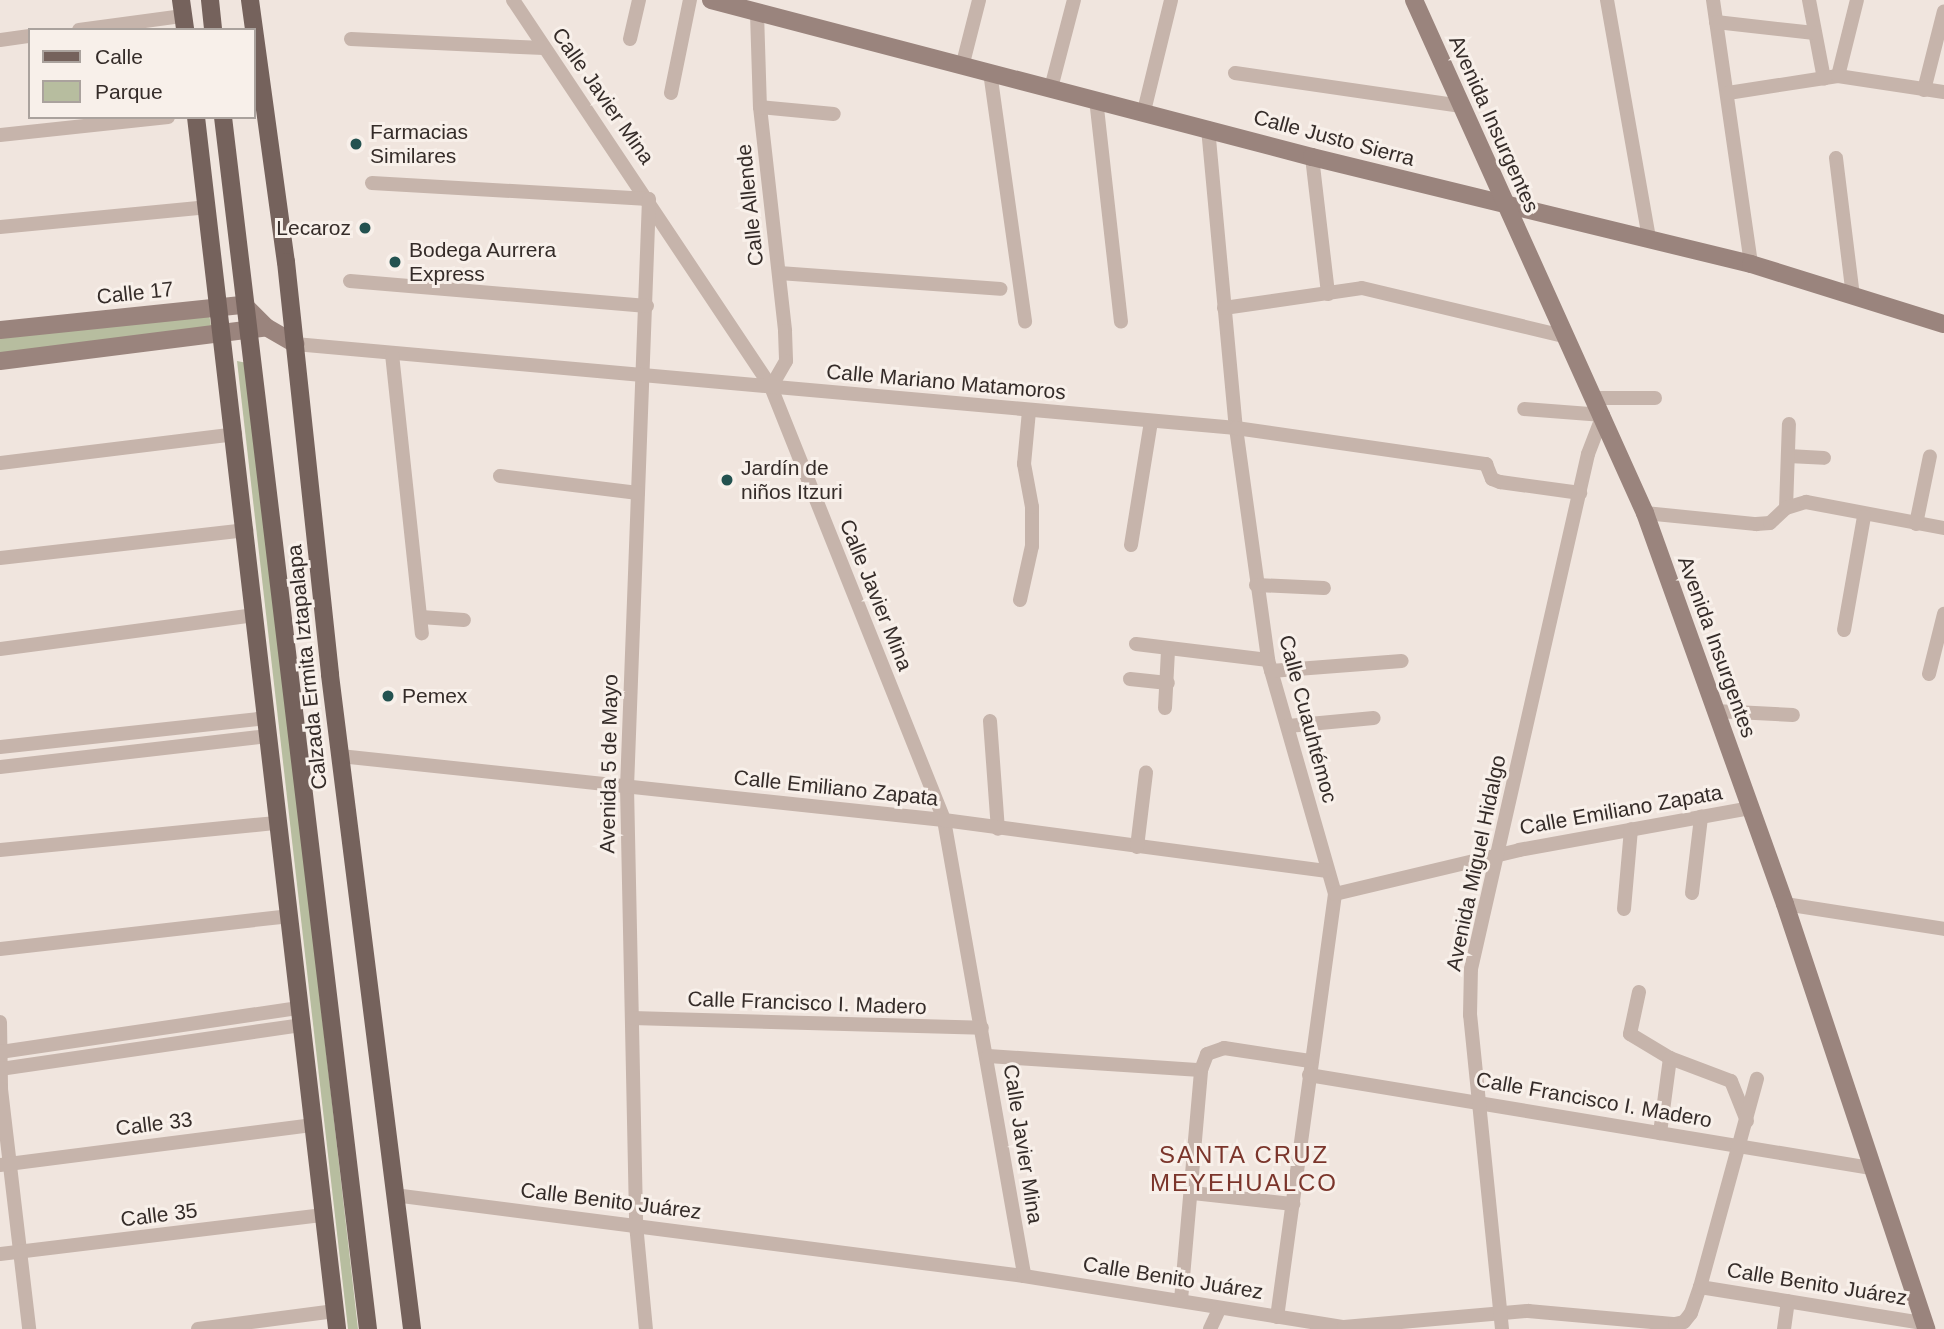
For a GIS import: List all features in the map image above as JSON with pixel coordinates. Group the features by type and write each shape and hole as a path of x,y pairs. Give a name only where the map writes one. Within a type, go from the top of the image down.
{"main road":[{"path":"209,0 213,28"},
{"name":"Calzada Ermita Iztapalapa","path":"250,0 254,28"},
{"name":"Calzada Ermita Iztapalapa","path":"256,46 295,344 340,756 412,1329"},
{"path":"196,119 236,434 267,736 336,1320"},
{"name":"Calzada Ermita Iztapalapa","path":"223,119 368,1329"}],"street":[{"name":"Calle Javier Mina","path":"513,0 649,199 771,387 944,820 988,1056 1024,1276"},
{"path":"630,39 639,0"},
{"path":"671,93 690,0"},
{"name":"Calle Justo Sierra","path":"711,0 963,63 1505,206 1751,264 1944,324"},
{"path":"963,63 979,0"},
{"path":"1051,88 1074,0"},
{"path":"1144,111 1171,0"},
{"name":"Avenida Insurgentes","path":"1414,0 1645,513 1786,904 1924,1326"},
{"path":"1607,0 1649,239"},
{"path":"1713,0 1751,264"},
{"path":"1810,0 1814,33 1831,78"},
{"path":"1831,78 1857,0"},
{"path":"1924,90 1944,11"},
{"name":"Calle Allende","path":"757,13 760,107 786,361 771,387"},
{"path":"93,28 183,15"},
{"path":"1716,22 1814,33"},
{"path":"0,40 28,36"},
{"path":"351,39 544,48"},
{"path":"990,72 1025,322"},
{"path":"1236,73 1460,106"},
{"path":"1728,93 1831,78 1944,92"},
{"path":"1096,99 1121,322"},
{"path":"760,107 834,114"},
{"path":"0,135 149,119"},
{"name":"Calle Cuauhtémoc","path":"1208,128 1236,428 1269,666 1326,871 1335,894 1277,1317"},
{"path":"1312,157 1328,294"},
{"path":"1836,158 1853,297"},
{"path":"372,183 649,199"},
{"name":"Avenida 5 de Mayo","path":"646,1329 636,1224 628,787 649,199"},
{"path":"0,227 206,206"},
{"path":"779,273 1000,289"},
{"path":"350,281 647,306"},
{"path":"1224,308 1362,288 1388,291 1564,336"},
{"path":"244,305 266,327 295,344"},
{"name":"Calle 17","path":"0,330 244,305"},
{"path":"0,361 248,333 266,327"},
{"name":"Calle Mariano Matamoros","path":"295,344 1236,428 1486,464 1492,479 1500,482 1580,493"},
{"path":"392,354 422,633"},
{"path":"1595,398 1655,398"},
{"path":"1524,409 1603,415"},
{"path":"1020,600 1032,546 1032,507 1024,464 1029,411"},
{"name":"Avenida Miguel Hidalgo","path":"1502,1329 1470,1015 1471,969 1588,454 1603,415"},
{"path":"1131,545 1151,422"},
{"path":"1786,508 1789,424"},
{"path":"0,463 236,434"},
{"path":"1788,456 1824,458"},
{"path":"1916,524 1930,456"},
{"path":"500,475 638,493"},
{"path":"1645,513 1756,524 1770,523 1786,508 1806,502 1864,517 1944,528"},
{"path":"1843,630 1864,517"},
{"path":"0,558 246,530"},
{"path":"1256,585 1324,588"},
{"path":"1929,674 1944,614"},
{"path":"0,649 255,615"},
{"path":"421,617 464,620"},
{"path":"1136,644 1269,666 1402,660"},
{"path":"1165,708 1168,650"},
{"path":"1130,678 1168,683"},
{"path":"1716,711 1793,715"},
{"path":"0,747 265,718"},
{"path":"1287,726 1374,718"},
{"path":"990,721 998,829"},
{"path":"0,767 267,736"},
{"name":"Calle Emiliano Zapata","path":"340,756 944,820 1326,871"},
{"path":"1137,847 1146,773"},
{"name":"Calle Emiliano Zapata","path":"1335,894 1497,854 1751,808"},
{"path":"1692,893 1701,817"},
{"path":"0,850 277,823"},
{"path":"1624,909 1630,829"},
{"path":"1786,904 1944,929"},
{"path":"0,950 288,916"},
{"path":"1639,992 1630,1034 1670,1058 1731,1081 1747,1121"},
{"path":"2,1052 300,1016"},
{"path":"2,1069 300,1016"},
{"name":"Calle Francisco I. Madero","path":"632,1018 982,1028"},
{"path":"0,1022 5,1164 29,1329"},
{"name":"Calle Francisco I. Madero","path":"1200,1070 1208,1054 1224,1048 1479,1101 1871,1168"},
{"path":"988,1056 1200,1070 1193,1193 1181,1300"},
{"path":"1660,1133 1670,1058"},
{"path":"1700,1287 1757,1079"},
{"name":"Calle 33","path":"5,1164 313,1125"},
{"path":"1193,1193 1293,1204"},
{"name":"Calle Benito Juárez","path":"394,1195 1024,1276 1344,1326 1500,1311 1675,1324 1684,1322 1691,1313 1700,1287 1924,1326"},
{"name":"Calle 35","path":"0,1254 20,1254 324,1215"},
{"path":"1784,1329 1788,1301"},
{"path":"1210,1329 1220,1308"},
{"path":"198,1329 336,1320"}],"green space":[{"path":"209,314 212,331 0,354 0,338"},
{"path":"237,361 247,363 358,1329 348,1329"}],"place":[{"name":"Farmacias Similares","path":"356,144"},
{"name":"Lecaroz","path":"365,228"},
{"name":"Bodega Aurrera Express","path":"395,262"},
{"name":"Jardín de niños Itzuri","path":"727,480"},
{"name":"Pemex","path":"388,696"}],"district":[{"name":"SANTA CRUZ MEYEHUALCO","path":"1244,1169"}]}
